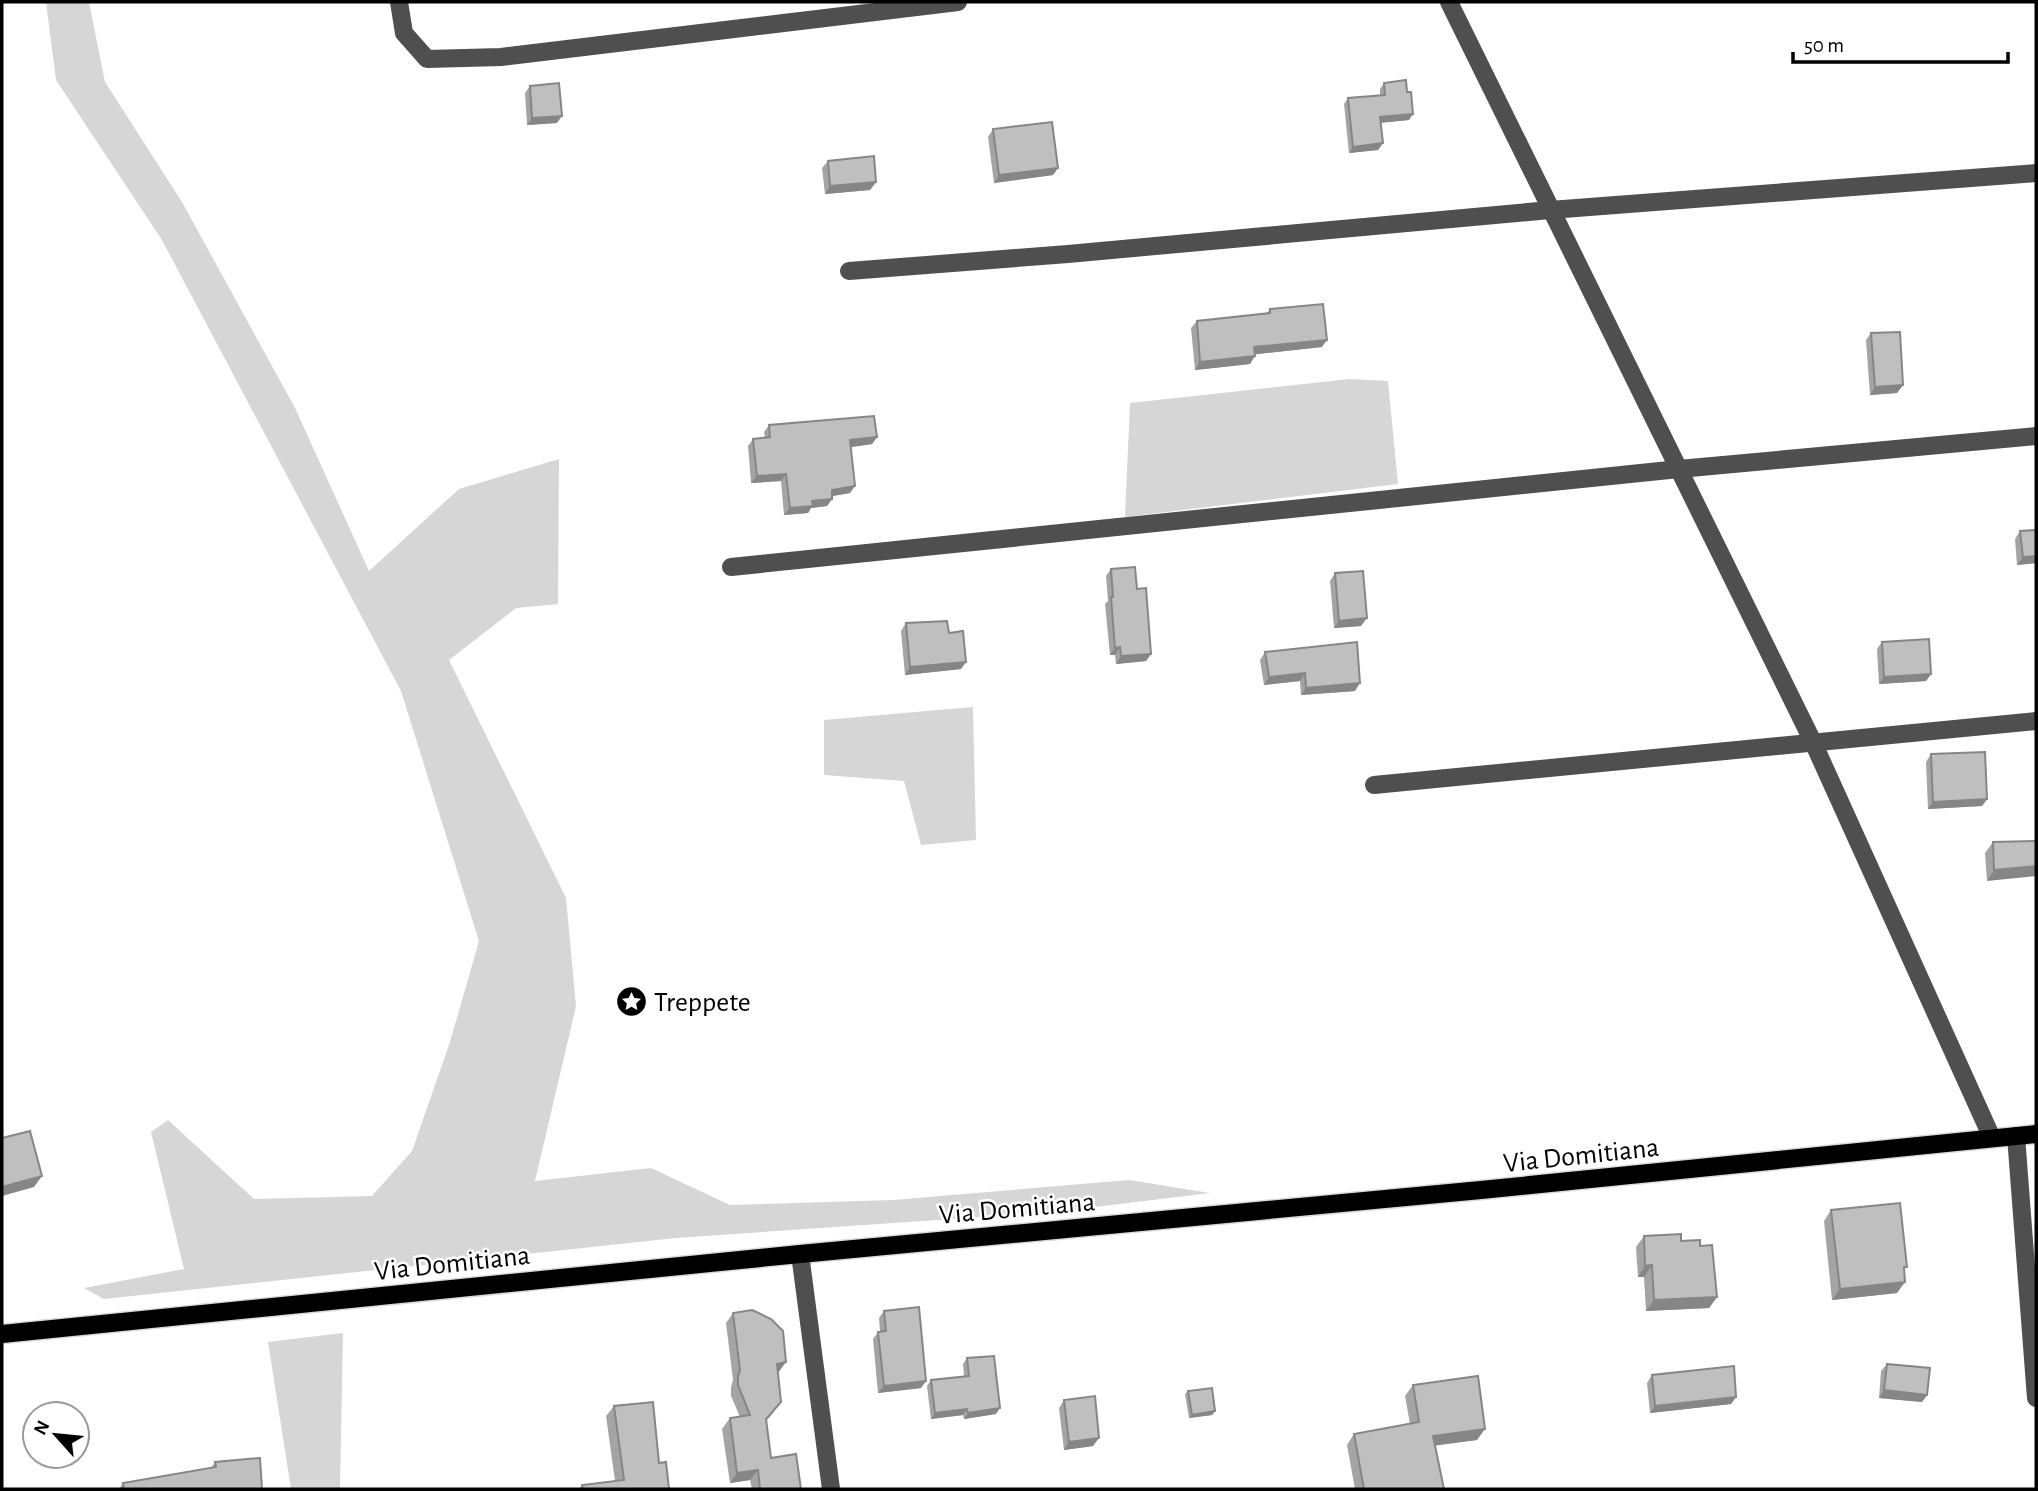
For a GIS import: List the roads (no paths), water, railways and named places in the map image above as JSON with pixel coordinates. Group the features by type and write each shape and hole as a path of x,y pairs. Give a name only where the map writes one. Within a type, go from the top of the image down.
{"main road":[{"name":"Via Domitiana","path":"2,1334 2036,1134"}],"street":[{"path":"399,2 404,33 427,59 501,57 958,2"},
{"path":"1448,2 1813,742 1992,1138"},
{"path":"849,271 1550,210 2036,173"},
{"path":"730,567 2036,436"},
{"path":"1374,785 2036,721"},
{"path":"2016,1136 2036,1398"},
{"path":"800,1254 831,1489"}],"place":[{"name":"Treppete","path":"631,1001"}]}
